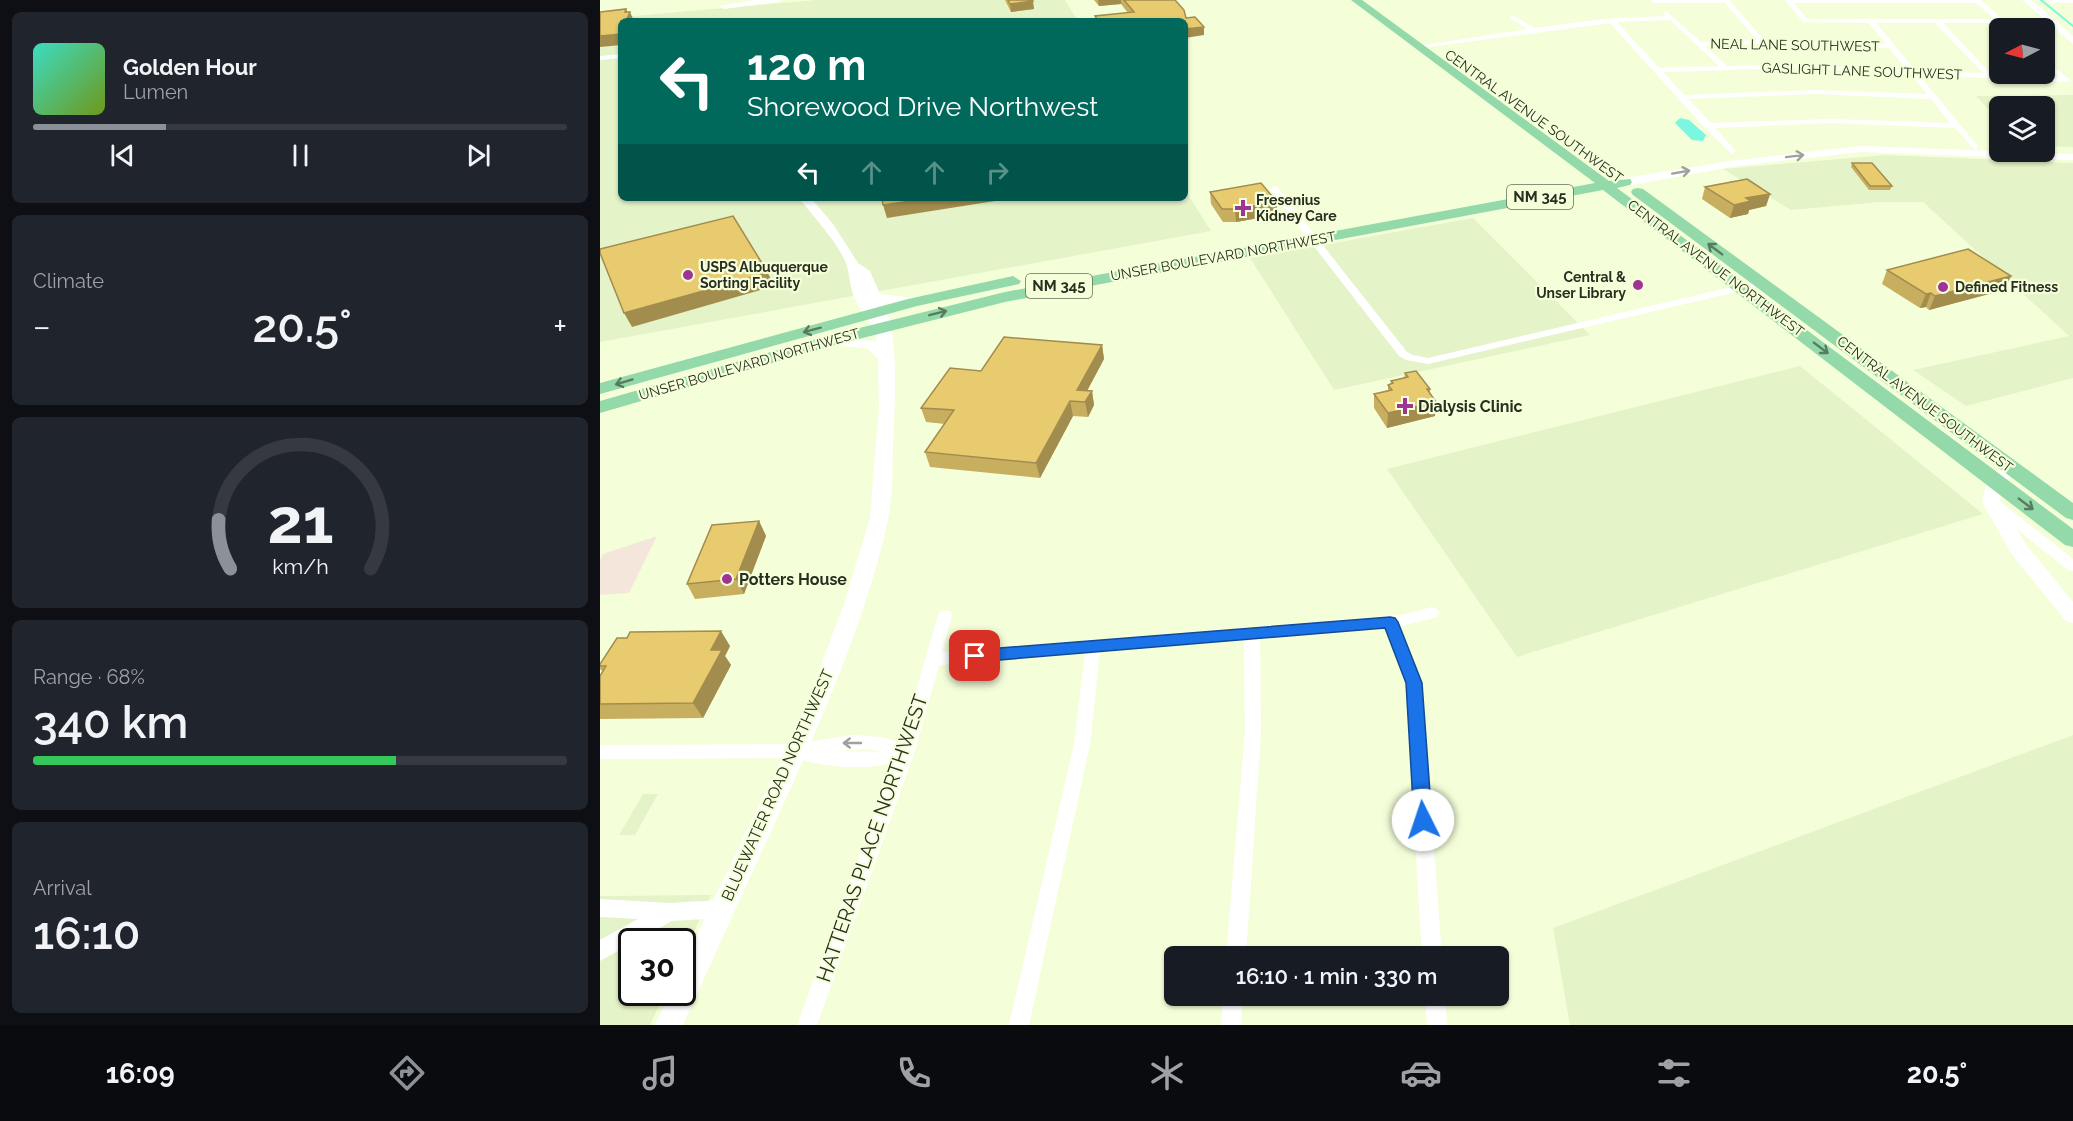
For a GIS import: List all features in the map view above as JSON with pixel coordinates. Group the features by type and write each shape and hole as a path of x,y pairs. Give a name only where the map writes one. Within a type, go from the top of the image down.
{"main road":[{"name":"CENTRAL AVENUE NORTHWEST","path":"1356,0 1610,179 1625,199 2073,540"},
{"name":"CENTRAL AVENUE SOUTHWEST","path":"1370,0 1504,93"},
{"name":"CENTRAL AVENUE SOUTHWEST","path":"1610,179 1762,283 2073,513"},
{"name":"UNSER BOULEVARD NORTHWEST","path":"600,389 915,302 1050,273 1473,209 1610,179"},
{"name":"UNSER BOULEVARD NORTHWEST","path":"600,407 829,341 877,313 1048,288 1310,234 1610,179"},
{"path":"1473,209 1517,208 1599,193 1625,199"}],"street":[{"path":"723,16 724,3 778,0"},
{"path":"2026,0 2046,18"},
{"path":"1653,1 1727,1 1762,42"},
{"path":"1653,1 1724,67"},
{"path":"1788,1 1978,1 1997,18"},
{"path":"1788,1 1805,21 1989,21"},
{"path":"2050,1 2073,1"},
{"path":"1512,17 1532,30"},
{"path":"1421,46 1612,21 1672,18"},
{"path":"1612,21 1708,126 1736,150"},
{"path":"1871,21 1974,147"},
{"path":"1937,21 1989,76"},
{"path":"2055,26 2073,41"},
{"name":"NEAL LANE SOUTHWEST","path":"1699,44 1762,42 1892,46"},
{"path":"600,58 618,56"},
{"name":"GASLIGHT LANE SOUTHWEST","path":"1658,70 1796,66 1912,70 1989,78"},
{"name":"GASLIGHT LANE SOUTHWEST","path":"2055,70 2066,80 2055,80"},
{"path":"1682,97 1798,92 1932,97"},
{"path":"1708,126 1831,121 1956,126"},
{"path":"1778,146 1861,143 1989,148"},
{"path":"1610,179 1861,149 2073,157"},
{"path":"1713,154 1736,150"},
{"path":"2055,150 2073,151"},
{"path":"1610,179 1673,161"},
{"path":"1274,189 1403,354 1418,360 1428,361 1762,283"},
{"name":"BLUEWATER ROAD NORTHWEST","path":"669,1025 796,751 828,676 854,604 879,518 886,429 885,357 877,313 854,276 853,266 829,227 807,201"},
{"path":"829,341 871,344 885,357"},
{"path":"2012,470 1994,480 1991,501 2020,551 2073,616"},
{"path":"1991,501 2073,566"},
{"path":"933,659 1390,622 1432,613"},
{"name":"HATTERAS PLACE NORTHWEST","path":"807,1025 907,752 945,615"},
{"path":"1390,622 1414,683 1431,946"},
{"path":"1237,946 1253,731 1252,633"},
{"path":"1019,1025 1082,744 1093,646"},
{"path":"600,752 796,751 821,758 883,759 907,752"},
{"path":"600,908 670,912 721,909"},
{"path":"600,951 670,912"},
{"path":"1231,1025 1232,1006"},
{"path":"1436,1006 1437,1025"}],"shaded area":[{"path":"816,0 1065,0 1076,18 618,18 618,201 1188,201 1188,195 1211,231 600,342 600,19"},
{"path":"2073,95 2073,147 2055,146 2055,96 1989,96 1989,110 1976,96"},
{"path":"1885,155 1989,159 1989,162 2073,163 2073,378 1966,406 1913,370 2069,336 1923,202 1880,202 1791,210 1723,169"},
{"path":"1473,218 1590,335 1334,390 1250,258"},
{"path":"1800,366 1983,514 1517,657 1387,469"},
{"path":"657,536 629,593 600,595 600,560 603,554"},
{"path":"2073,735 2073,1025 1570,1025 1553,928"},
{"path":"643,794 658,794 635,835 619,835"},
{"path":"711,895 696,928 618,928 618,1006 659,1006 650,1025 600,1025 600,896"}],"water":[{"path":"1680,118 1689,120 1706,135 1703,141 1692,140 1675,123"}],"building":[{"path":"1008,0 1032,0 1033,1 1010,4"},
{"path":"1124,0 1175,0 1184,10 1186,18 1096,18 1095,16 1134,12"},
{"path":"626,9 625,12 630,12 627,18 618,18 618,34 600,36 600,12"},
{"path":"1195,17 1204,27 1188,29 1188,18 1186,18"},
{"path":"1852,163 1872,163 1892,186 1870,186"},
{"path":"1747,179 1770,194 1746,198 1751,201 1734,205 1705,187"},
{"path":"1261,183 1277,202 1222,209 1210,192"},
{"path":"882,201 910,201 883,205"},
{"name":"USPS Albuquerque Sorting Facility","path":"733,216 768,273 624,313 600,249"},
{"path":"1968,249 2011,276 1935,296 1931,293 1926,294 1887,270"},
{"path":"1004,337 1102,345 1077,390 1092,391 1085,402 1070,401 1036,463 925,452 954,410 921,408 950,368 981,371"},
{"path":"1416,371 1430,389 1427,389 1436,402 1388,413 1374,394 1392,390 1388,385 1393,383 1391,381 1408,377 1405,373"},
{"path":"759,521 736,579 687,584 712,525"},
{"path":"721,631 711,650 722,650 693,703 600,704 600,676 606,666 600,666 600,664 617,638 627,638 630,632"}],"waterway":[{"path":"2041,0 2073,26"}],"place":[{"name":"Fresenius Kidney Care","path":"1243,208"},
{"name":"USPS Albuquerque Sorting Facility","path":"688,275"},
{"name":"Central & Unser Library","path":"1638,285"},
{"name":"Defined Fitness","path":"1943,287"},
{"name":"Dialysis Clinic","path":"1405,406"},
{"name":"Potters House","path":"727,579"}],"route":[{"path":"975,656 1390,622 1414,683 1423,820"}]}
